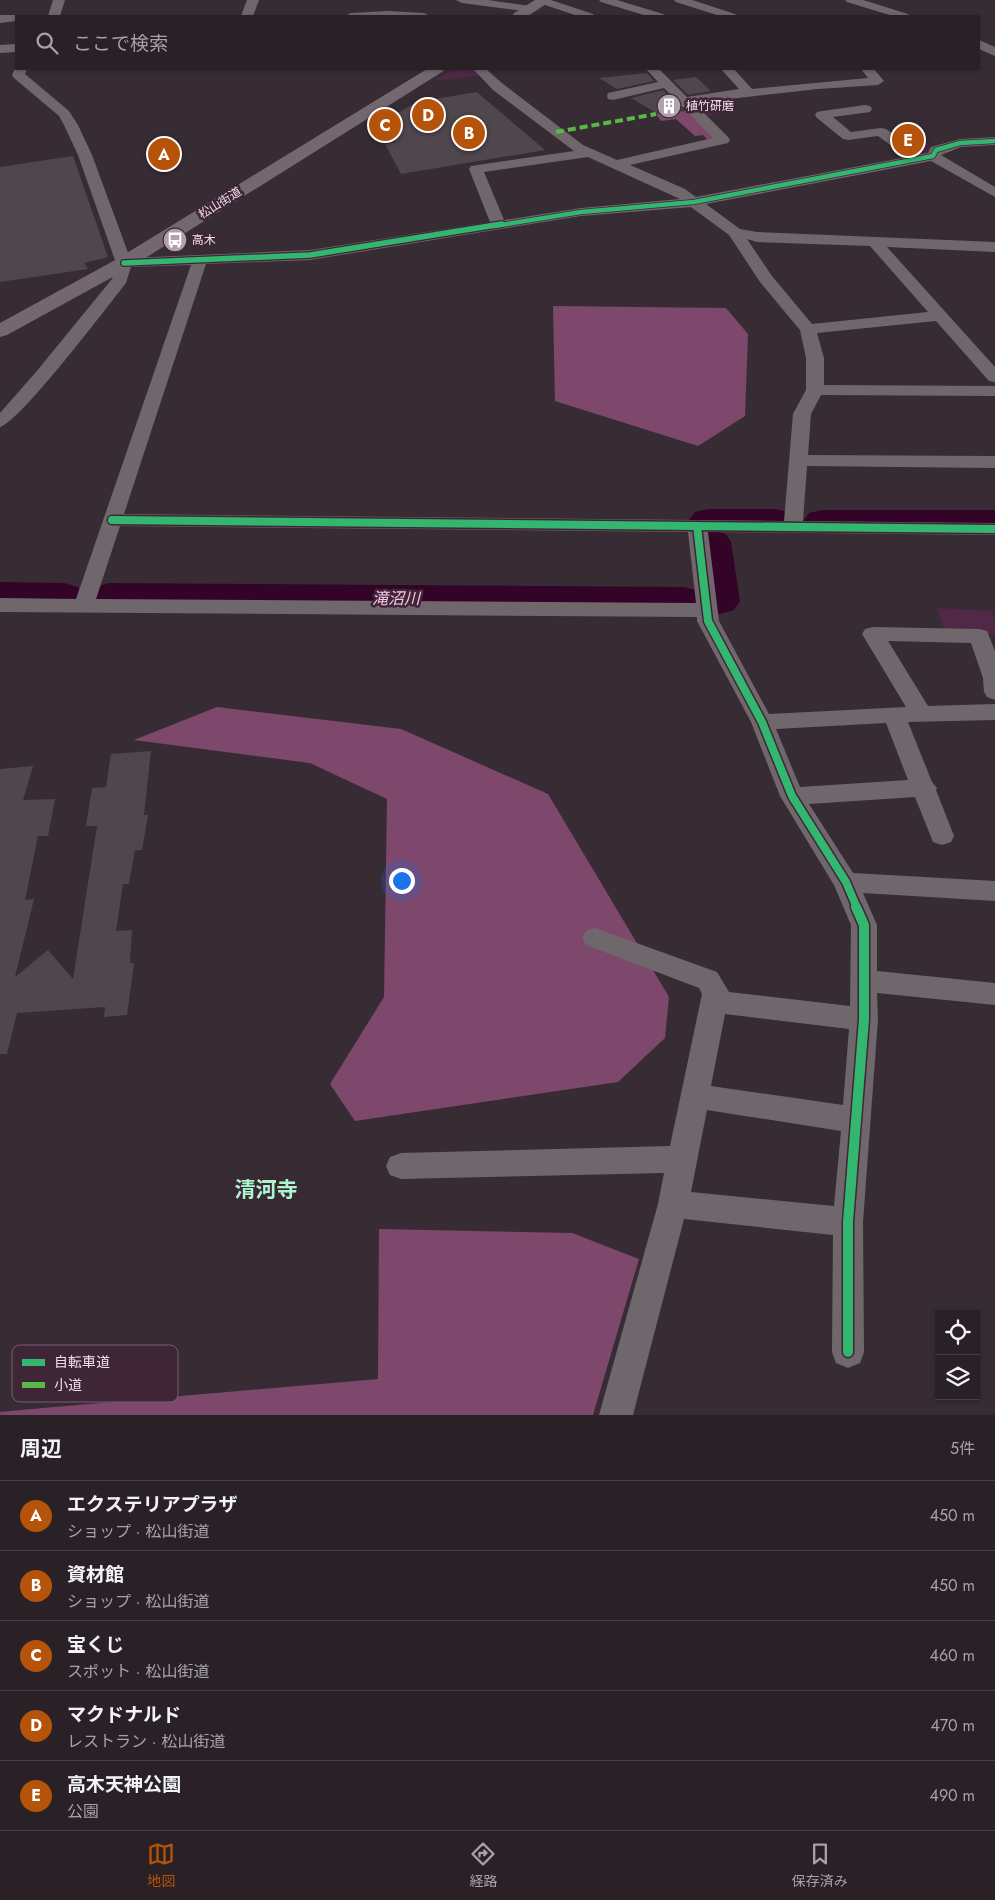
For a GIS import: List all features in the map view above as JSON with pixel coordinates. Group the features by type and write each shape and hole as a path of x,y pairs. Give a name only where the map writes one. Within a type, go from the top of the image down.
{"main road":[{"path":"523,14 544,1"},
{"name":"松山街道","path":"0,331 124,263 435,70"}],"street":[{"path":"54,15 59,0"},
{"path":"247,15 253,0"},
{"path":"462,0 523,14"},
{"path":"605,0 656,15"},
{"path":"680,0 728,15"},
{"path":"852,0 901,15"},
{"path":"544,1 587,15"},
{"path":"0,19 15,18"},
{"path":"980,42 995,42"},
{"path":"980,43 995,52"},
{"path":"0,49 15,48"},
{"path":"0,422 10,414 120,280 124,263 89,163 71,126 64,114 18,75 20,70"},
{"path":"480,70 498,87 578,148 680,192 736,232 766,279 808,329 814,358 815,390 802,414 793,527"},
{"path":"617,164 723,140 653,70"},
{"path":"728,70 748,92"},
{"path":"684,101 748,92 878,81 868,70"},
{"path":"613,96 667,84"},
{"path":"865,109 822,115 848,136 882,132 925,157 995,193"},
{"path":"124,263 310,255 581,212 694,202 925,157 936,150 960,143 995,141"},
{"path":"498,224 476,169 590,153"},
{"path":"736,232 757,237 995,248"},
{"path":"874,242 995,377"},
{"path":"84,605 200,260"},
{"path":"808,329 942,316"},
{"path":"815,390 995,391"},
{"path":"799,460 995,462"},
{"path":"112,520 995,529"},
{"path":"697,526 708,620 762,722 792,796 846,882 864,924 864,1019 848,1222 848,1352"},
{"path":"0,605 707,610"},
{"path":"921,714 873,634 979,636 994,678 995,692"},
{"path":"762,722 995,712"},
{"path":"894,715 925,788 942,836"},
{"path":"792,796 925,788"},
{"path":"846,882 995,891"},
{"path":"595,938 708,980 716,993 674,1204 616,1415"},
{"path":"864,981 995,994"},
{"path":"715,1002 864,1019"},
{"path":"696,1096 855,1120"},
{"path":"401,1166 683,1159"},
{"path":"674,1204 848,1222"}],"shaded area":[{"path":"452,70 475,70 481,75 434,81"},
{"path":"704,100 709,103 721,102 733,112 704,116 692,105 693,102"},
{"path":"693,110 721,139 709,141 703,135 695,136 676,119 661,121 656,114"},
{"path":"908,131 931,148 922,158 885,133"},
{"path":"553,306 726,308 748,334 745,416 698,446 555,401"},
{"path":"937,608 992,611 995,620 995,634 945,632"},
{"path":"217,707 401,729 548,794 669,997 665,1038 618,1082 355,1121 330,1084 384,997 387,799 310,763 134,740"},
{"path":"379,1229 572,1233 639,1259 593,1415 0,1415 0,1412 115,1402 178,1402 178,1396 378,1379"}],"building":[{"path":"647,73 654,81 617,89 599,78"},
{"path":"696,77 711,91 688,95 673,80"},
{"path":"663,90 683,110 658,114 631,98"},
{"path":"477,92 545,150 401,174 385,144 396,142 380,124 421,99 423,101"},
{"path":"73,156 108,257 84,263 88,269 0,282 0,167"},
{"path":"151,751 144,815 148,815 142,850 135,850 129,884 123,884 116,931 132,930 130,963 134,963 127,1015 104,1017 105,1007 17,1013 7,1054 0,1054 0,769 33,766 23,800 55,799 48,836 38,836 25,900 34,899 15,977 48,950 73,979 97,826 86,826 92,788 106,787 111,754"}],"waterway":[{"path":"708,520 775,520"},
{"path":"822,521 995,521"},
{"path":"712,542 720,601"},
{"name":"滝沼川","path":"0,595 64,596"},
{"name":"滝沼川","path":"109,596 684,600"}],"marked path":[{"path":"556,132 656,114"}],"cycle path":[{"path":"124,263 310,255 581,212 694,202 933,156 936,150 960,143 995,141"},
{"path":"112,520 995,529"},
{"path":"697,526 708,621 762,722 792,796 846,882 864,925 864,1019 848,1222 848,1352"}],"place":[{"name":"植竹研磨","path":"669,106"},
{"name":"マクドナルド","path":"428,115"},
{"name":"宝くじ","path":"385,125"},
{"name":"資材館","path":"469,133"},
{"name":"高木天神公園","path":"908,140"},
{"name":"エクステリアプラザ","path":"164,154"},
{"name":"高木","path":"175,240"}],"district":[{"name":"清河寺","path":"266,1190"}]}
